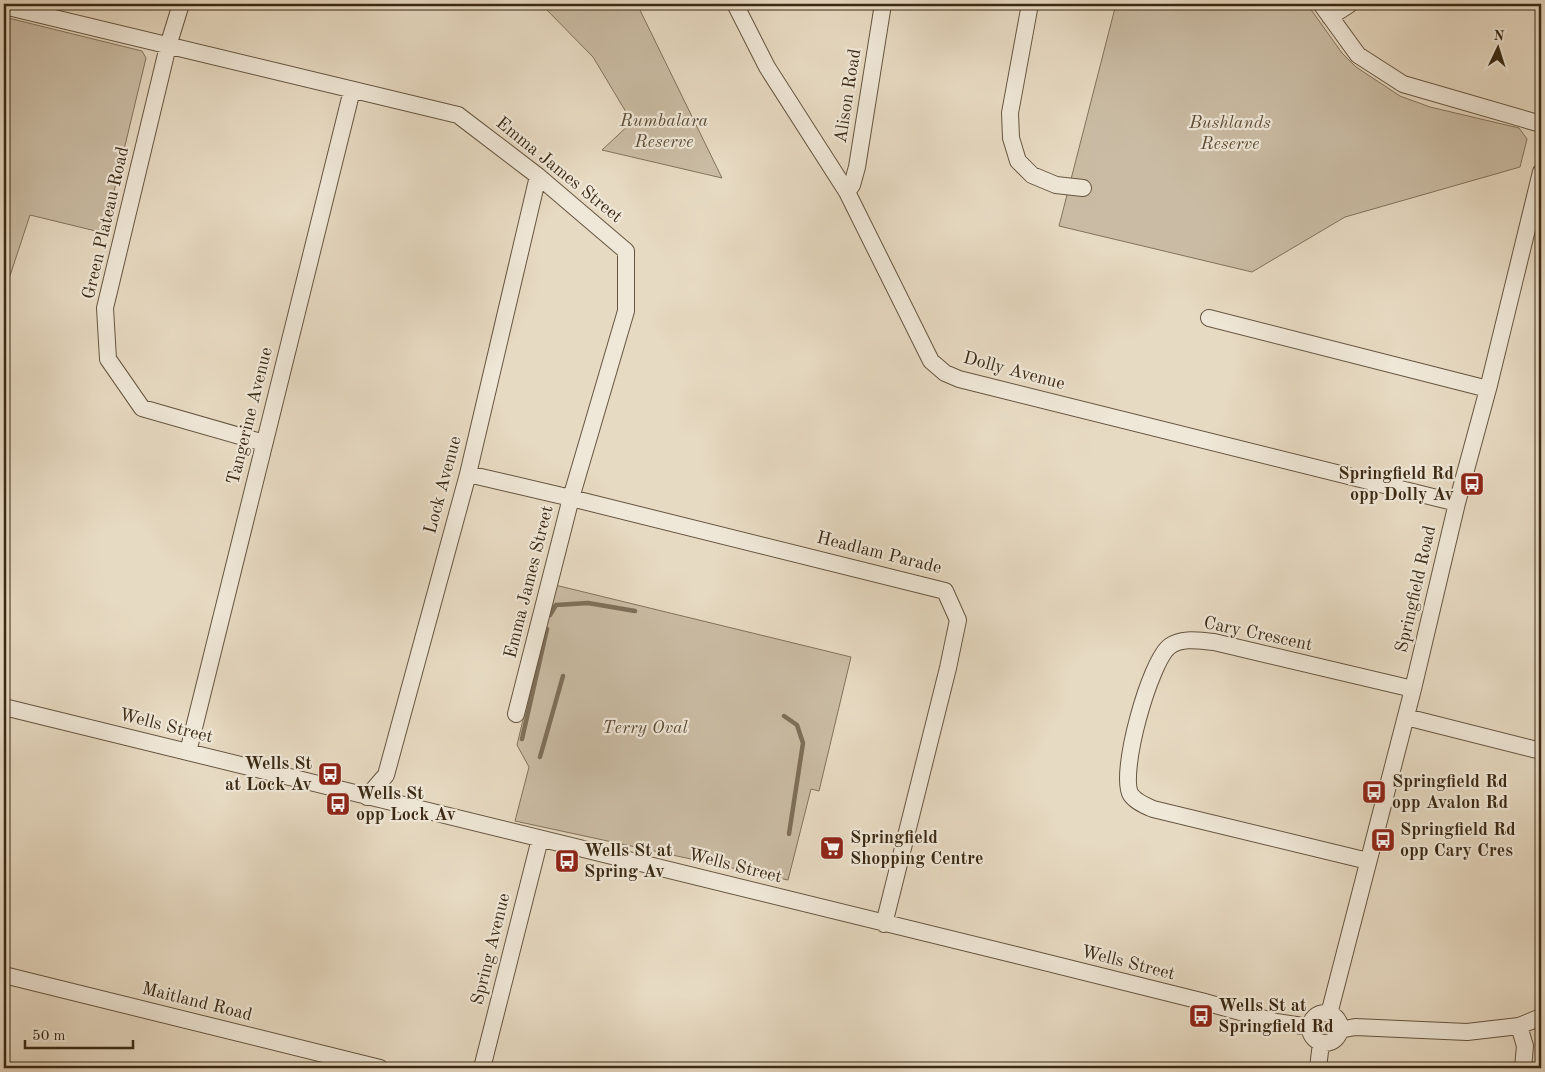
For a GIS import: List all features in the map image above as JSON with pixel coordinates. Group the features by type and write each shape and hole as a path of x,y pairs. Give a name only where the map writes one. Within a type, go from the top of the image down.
{"street":[{"name":"Green Plateau Road","path":"181,4 168,46 106,308 108,359 142,408 264,443"},
{"name":"Dolly Avenue","path":"735,4 767,67 847,192 931,362 945,373 960,379 1457,503"},
{"name":"Alison Road","path":"847,192 852,185 857,166 883,4"},
{"path":"1030,4 1010,113 1011,138 1018,161 1032,175 1056,185 1083,188"},
{"path":"1350,4 1326,10 1358,55 1403,84 1541,124"},
{"name":"Emma James Street","path":"4,6 458,115 538,176 626,251 626,311 571,498 516,714"},
{"name":"Tangerine Avenue","path":"188,752 352,90"},
{"name":"Springfield Road","path":"1329,1014 1406,717 1457,503 1488,388 1534,234 1541,172"},
{"name":"Lock Avenue","path":"367,797 386,775 468,474 538,176"},
{"path":"1209,318 1488,388"},
{"name":"Headlam Parade","path":"468,474 945,590 958,620 948,668 884,924"},
{"name":"Cary Crescent","path":"1368,861 1153,809 1140,803 1131,795 1127,784 1132,744 1149,682 1158,660 1169,646 1189,640 1214,642 1413,689"},
{"name":"Wells Street","path":"4,707 1191,999 1276,1022 1310,1027"},
{"path":"1406,717 1541,751"},
{"name":"Spring Avenue","path":"482,1068 540,839"},
{"name":"Maitland Road","path":"4,975 380,1068"},
{"path":"1324,1013 1329,1014 1339,1022 1340,1030 1331,1042 1321,1043 1312,1036 1310,1027 1314,1018 1324,1013"},
{"path":"1340,1030 1355,1027 1467,1032 1519,1026 1541,1017"},
{"path":"1519,1026 1525,1046 1523,1068"},
{"path":"1318,1068 1321,1043"}],"green space":[{"name":"Rumbalara Reserve","path":"541,4 637,4 722,178 602,150 632,122 593,57"},
{"name":"Bushlands Reserve","path":"1116,4 1307,4 1342,53 1356,67 1400,96 1430,107 1519,128 1527,139 1520,167 1345,217 1252,272 1059,226"},
{"path":"4,17 142,51 146,58 104,233 30,215 4,294"},
{"name":"Terry Oval","path":"555,585 851,657 819,791 811,789 788,880 515,821 529,767 517,745"}],"waterway":[{"path":"550,615 556,605 588,603 635,611"},
{"path":"522,739 547,629"},
{"path":"540,757 563,676"},
{"path":"784,716 797,725 803,743 789,834"}],"place":[{"name":"Springfield Rd opp Dolly Av","path":"1472,484"},
{"name":"Wells St at Lock Av","path":"330,774"},
{"name":"Springfield Rd opp Avalon Rd","path":"1374,792"},
{"name":"Wells St opp Lock Av","path":"338,804"},
{"name":"Springfield Rd opp Cary Cres","path":"1383,840"},
{"name":"Springfield Shopping Centre","path":"832,848"},
{"name":"Wells St at Spring Av","path":"567,861"},
{"name":"Wells St at Springfield Rd","path":"1201,1016"}]}
